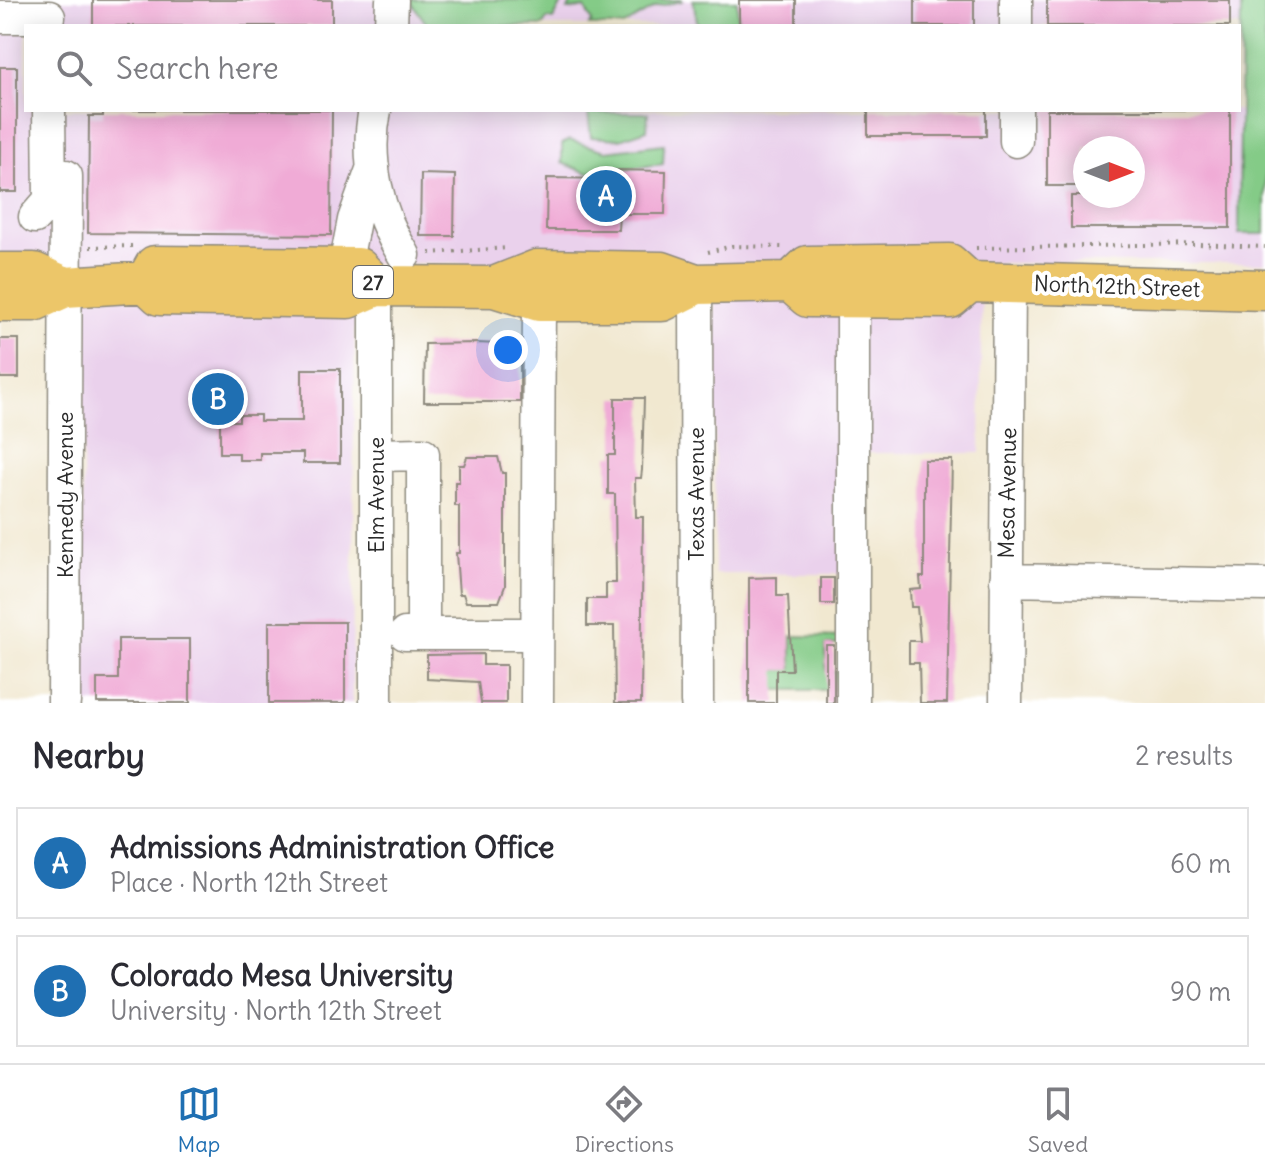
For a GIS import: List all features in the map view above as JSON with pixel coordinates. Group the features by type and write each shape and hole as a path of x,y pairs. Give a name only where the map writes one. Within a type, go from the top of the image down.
{"main road":[{"name":"North 12th Street","path":"792,264 808,297 857,298 950,298 971,265"},
{"name":"North 12th Street","path":"494,287 537,270 662,272 792,264 949,264 971,265 1009,283 1265,290"},
{"name":"North 12th Street","path":"0,301 34,301 65,287 146,282 160,295 348,298 376,286 494,287 539,301 662,301 697,269"},
{"name":"North 12th Street","path":"0,273 34,273 65,287"}],"street":[{"path":"391,24 392,0"},
{"path":"1016,0 1016,24"},
{"path":"0,17 49,14"},
{"name":"Kennedy Avenue","path":"49,112 50,198 65,287 64,703"},
{"path":"375,112 370,140 373,167 383,213 404,255"},
{"path":"347,256 354,220 373,167"},
{"name":"Texas Avenue","path":"697,269 697,703"},
{"name":"Mesa Avenue","path":"1006,703 1009,283"},
{"name":"Elm Avenue","path":"376,286 376,703"},
{"path":"853,703 853,319 857,298"},
{"path":"537,703 539,301"},
{"path":"377,455 423,454 423,634"},
{"path":"1006,580 1265,585"},
{"path":"376,634 537,634"}],"path":[{"path":"971,265 1198,244 1265,247"},
{"path":"697,269 732,246 792,264"},
{"path":"404,255 520,248"}],"shaded area":[{"path":"0,0 1265,0 1265,263 982,263 980,453 848,453 848,574 715,574 714,263 355,263 352,703 83,703 83,262 0,262"}],"green space":[{"path":"410,0 564,0 553,20 547,19 544,24 427,24"},
{"path":"572,0 682,0 655,7 627,24 590,24 585,8 568,10"},
{"path":"693,0 737,0 738,24 698,24"},
{"path":"1241,0 1265,0 1265,234 1239,234"},
{"path":"588,113 648,113 647,130 620,139 591,137"},
{"path":"569,140 606,151 664,144 663,164 588,173 562,163 562,144"},
{"path":"792,636 845,637 845,645 826,645 826,671 845,671 845,690 775,690 775,670 792,669"}],"building":[{"path":"93,0 332,0 332,24 93,24"},
{"path":"739,0 796,0 796,24 739,24"},
{"path":"915,0 974,0 974,24 915,24"},
{"path":"1047,0 1230,0 1230,24 1047,24"},
{"path":"0,67 17,67 17,192 0,192"},
{"path":"103,112 332,112 331,235 88,233 89,116 103,116"},
{"path":"868,112 986,112 986,136 868,136"},
{"path":"1047,112 1230,112 1230,228 1071,228 1071,196 1073,208 1145,208 1145,136 1073,136 1073,186 1047,186"},
{"path":"614,170 666,171 665,214 619,214 618,230 546,230 547,178 614,179"},
{"path":"421,174 455,175 454,236 420,236"},
{"path":"0,339 19,339 19,378 0,378"},
{"path":"425,344 520,345 520,402 424,402"},
{"path":"302,369 340,369 340,463 303,463 303,453 260,453 260,460 239,460 239,453 220,453 220,421 239,421 239,415 260,415 260,421 302,421"},
{"path":"615,398 644,398 642,470 641,478 635,478 636,517 643,517 641,703 615,703 614,626 587,626 587,599 606,599 606,583 616,583 615,494 608,494 608,455 615,455"},
{"path":"467,457 498,457 502,473 505,473 505,586 499,602 466,602 463,594 459,594 456,553 459,553 459,506 455,506 455,482 459,482 459,465 464,465"},
{"path":"924,460 952,460 947,703 920,703 919,663 909,663 909,641 920,641 917,607 911,607 910,590 921,589 920,577 924,577"},
{"path":"777,577 777,596 788,596 792,670 776,670 776,703 749,703 749,578"},
{"path":"821,578 834,578 834,604 821,604"},
{"path":"269,622 345,622 345,703 269,703"},
{"path":"118,639 190,639 190,703 97,703 97,679 118,679"},
{"path":"826,645 834,645 834,703 826,703"},
{"path":"483,654 483,665 506,665 506,703 481,703 478,682 427,679 427,655"}],"place":[{"name":"Admissions Administration Office","path":"606,196"},
{"name":"Colorado Mesa University","path":"218,399"}]}
